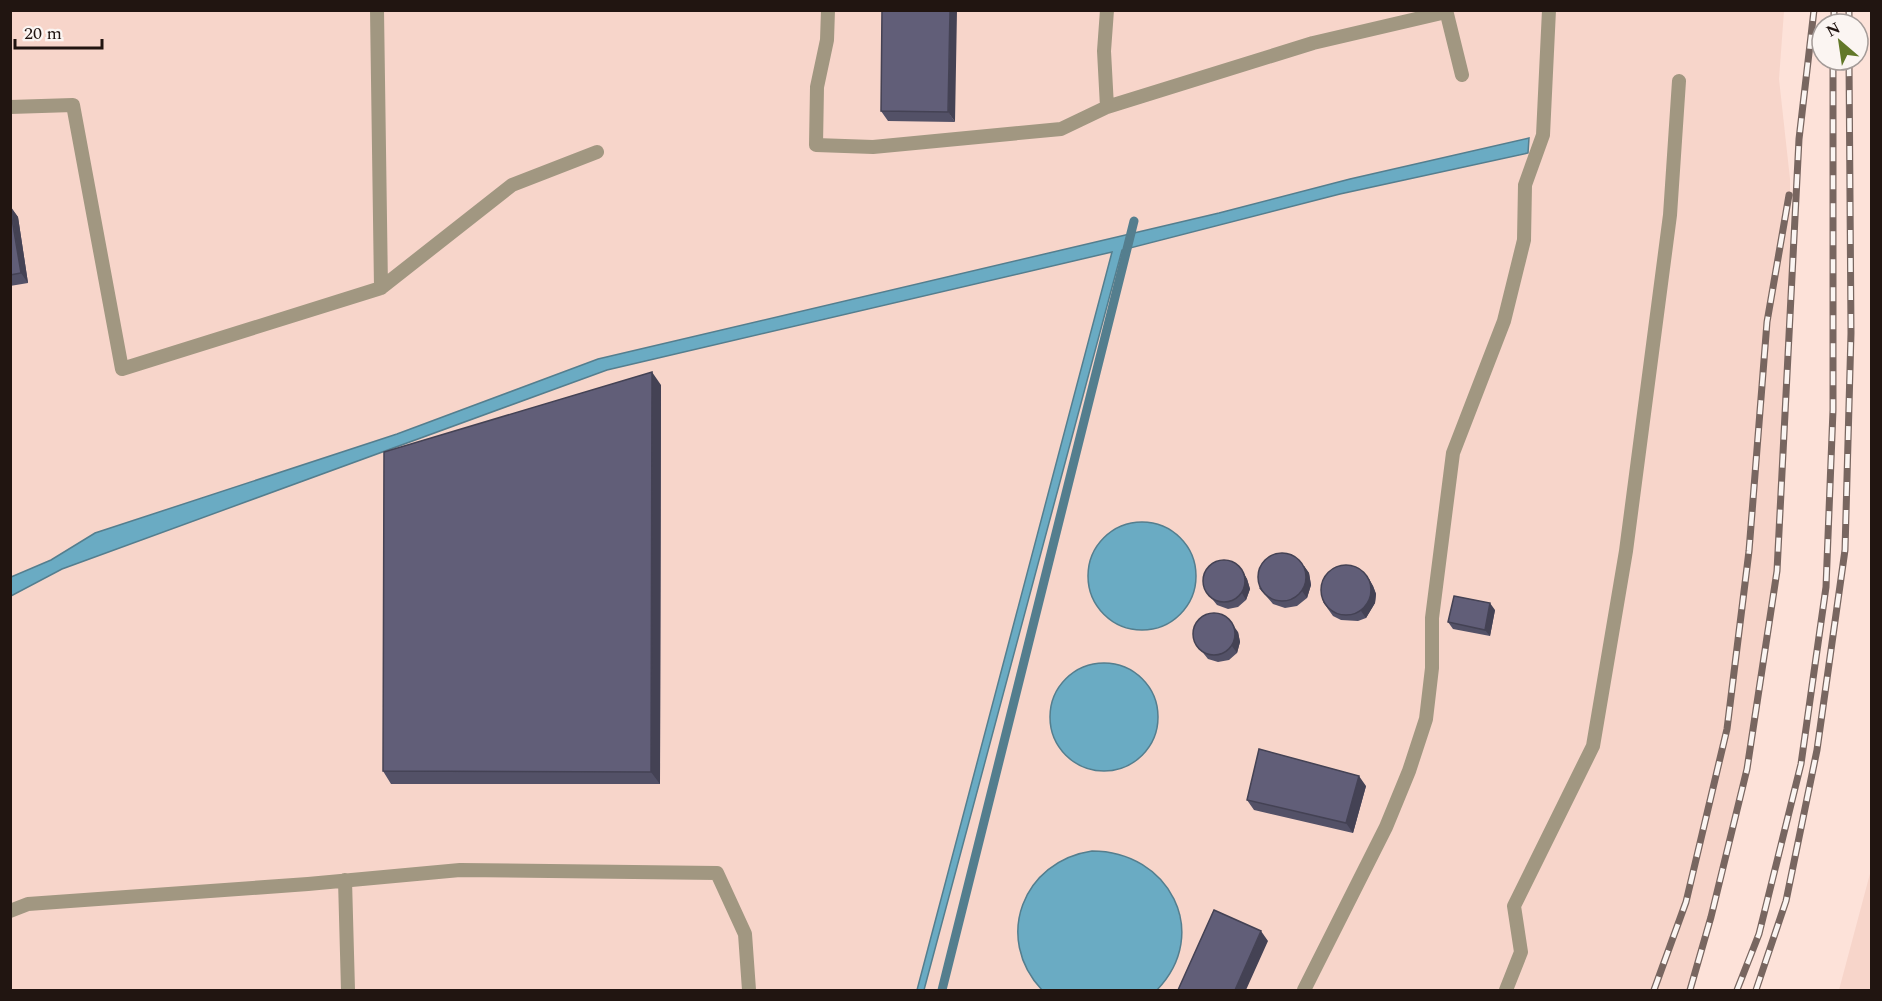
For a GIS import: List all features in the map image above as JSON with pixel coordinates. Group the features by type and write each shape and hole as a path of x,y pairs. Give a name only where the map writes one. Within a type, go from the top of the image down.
{"lane":[{"path":"377,10 381,288"},
{"path":"828,10 827,40 817,87 816,146 873,147 1060,129 1107,107 1313,43 1446,11 1462,75"},
{"path":"1107,10 1104,51 1107,107"},
{"path":"1304,990 1386,827 1409,771 1426,719 1432,668 1432,618 1452,453 1504,321 1524,240 1525,186 1543,135 1549,10"},
{"path":"1506,990 1521,952 1514,906 1593,746 1626,551 1670,215 1679,81"},
{"path":"10,107 73,105 123,369 381,288 512,185 597,152"},
{"path":"10,911 28,904 460,870 717,873 745,934 749,990"},
{"path":"345,880 348,990"}],"shaded area":[{"path":"10,11 1784,11 1779,79 1790,179 1790,313 1777,571 1747,769 1711,917 1690,990 11,990"},
{"path":"1871,870 1871,990 1839,990"}],"water":[{"path":"1529,138 1528,153 1340,194 1122,250 924,990 917,990 1112,252 607,370 62,569 11,596 11,577 51,560 95,533 397,434 598,359"},
{"path":"1142,522 1163,526 1180,538 1192,555 1196,576 1192,597 1180,614 1163,626 1142,630 1121,626 1104,614 1092,597 1088,576 1092,555 1104,538 1121,526"},
{"path":"1104,663 1125,667 1142,679 1154,696 1158,717 1154,738 1142,755 1125,767 1104,771 1083,767 1066,755 1054,738 1050,717 1054,696 1066,679 1083,667"},
{"path":"1092,851 1119,855 1142,865 1161,880 1174,899 1181,921 1181,944 1173,968 1157,990 1042,990 1027,970 1019,948 1018,926 1023,905 1033,886 1048,870 1068,858"}],"building":[{"path":"882,10 950,10 948,112 881,111"},
{"path":"10,207 21,273 10,275"},
{"path":"652,372 651,772 383,771 384,452"},
{"path":"1277,553 1287,553 1299,560 1306,572 1306,582 1299,594 1287,601 1277,601 1262,590 1258,582 1258,572 1269,557"},
{"path":"1224,560 1239,566 1245,581 1239,596 1224,602 1209,596 1203,581 1209,566"},
{"path":"1346,565 1360,569 1367,576 1371,590 1367,604 1360,611 1346,615 1332,611 1325,604 1321,590 1325,576 1332,569"},
{"path":"1454,596 1490,603 1485,630 1448,622"},
{"path":"1214,613 1229,619 1235,634 1229,649 1214,655 1199,649 1193,634 1199,619"},
{"path":"1259,749 1359,776 1346,823 1247,800"},
{"path":"1214,910 1261,931 1235,990 1178,990"}],"waterway":[{"path":"942,990 1134,221"}],"railway":[{"path":"1690,990 1711,917 1747,769 1777,571 1799,139 1814,10"},
{"path":"1737,990 1759,934 1801,764 1826,587 1833,410 1833,72"},
{"path":"1756,990 1786,901 1817,750 1845,550 1851,333 1849,72"},
{"path":"1654,990 1686,902 1727,729 1749,551 1767,322 1789,195"}]}
